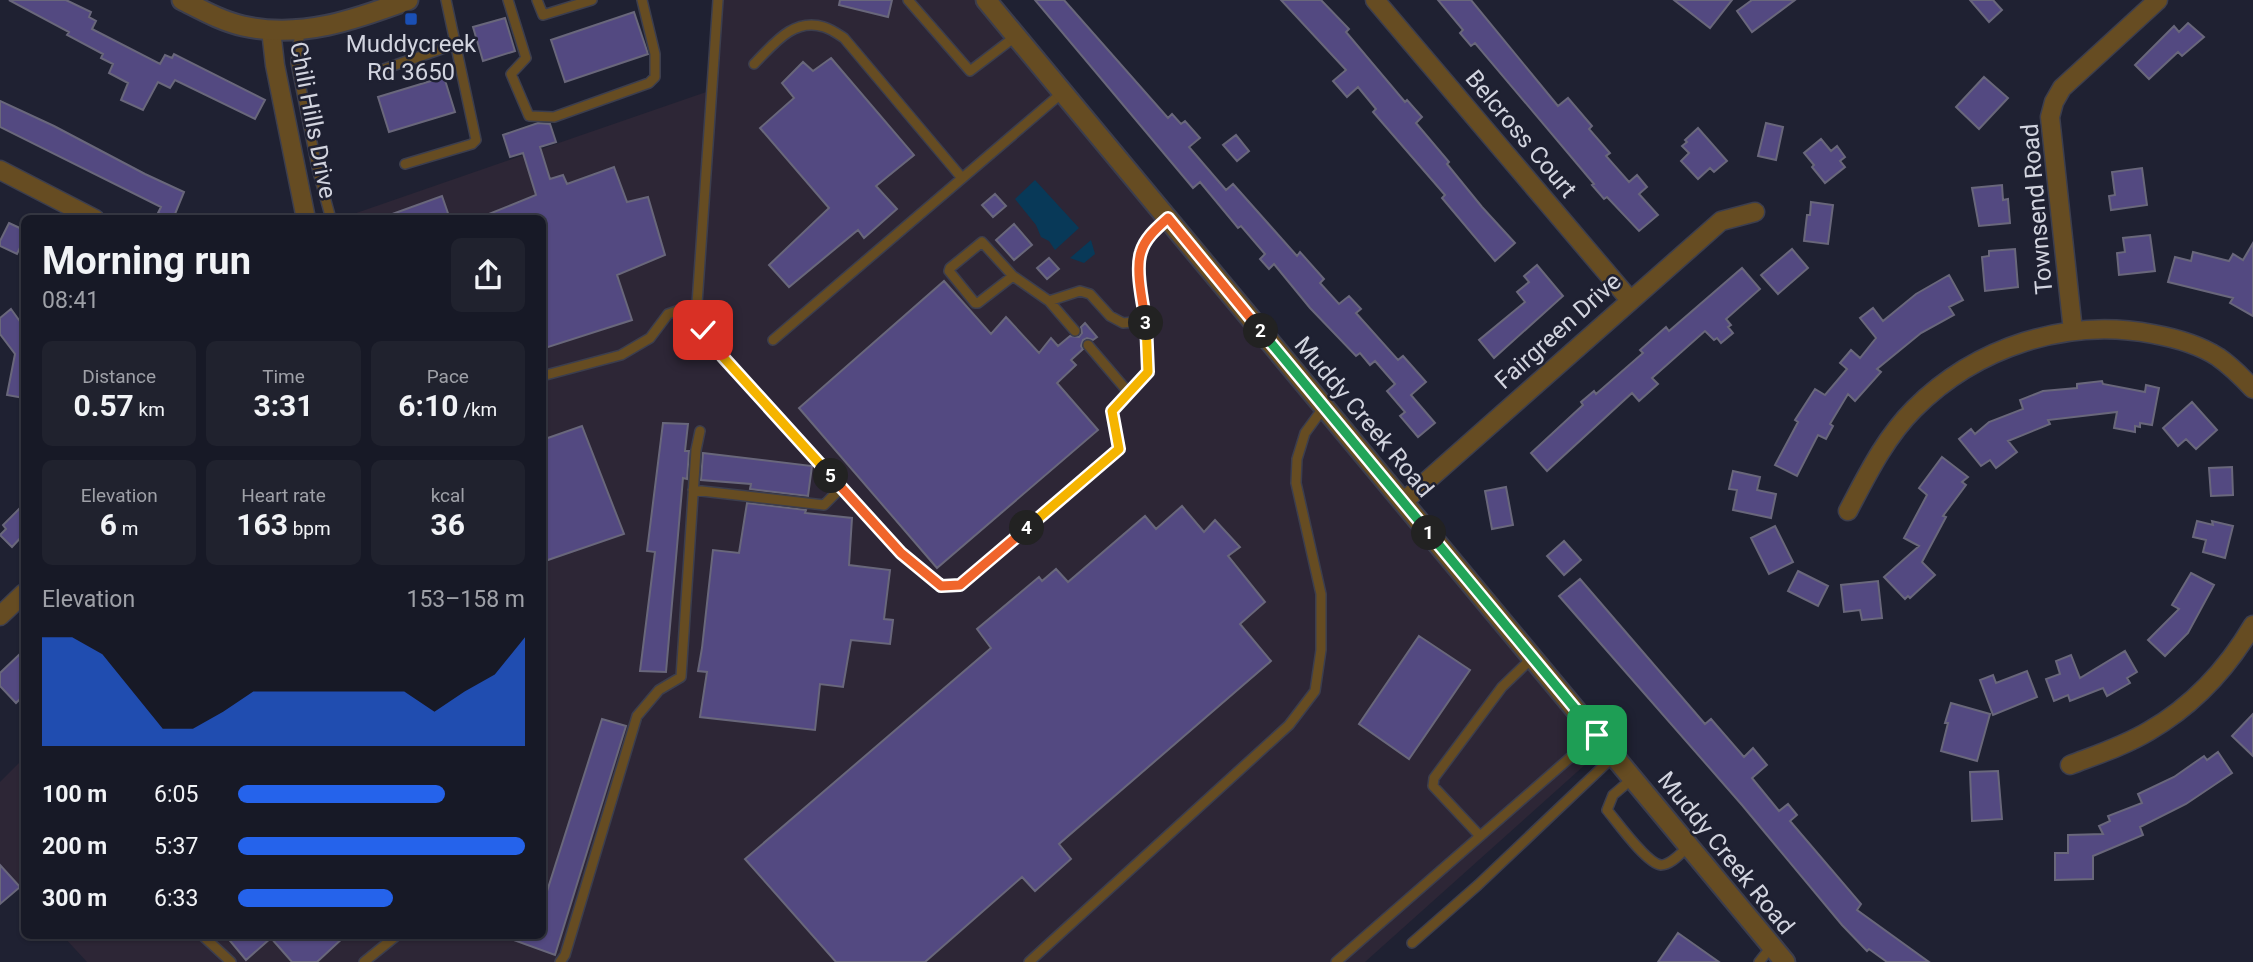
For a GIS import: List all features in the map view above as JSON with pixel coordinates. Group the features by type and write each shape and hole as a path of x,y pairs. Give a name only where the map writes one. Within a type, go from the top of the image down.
{"street":[{"path":"182,0 211,15 242,26 300,31 335,25 408,0"},
{"name":"Muddy Creek Road","path":"986,0 1615,755 1689,846 1765,954 1784,962"},
{"name":"Belcross Court","path":"1375,0 1630,300"},
{"name":"Townsend Road","path":"2073,331 2050,117 2062,88 2158,0"},
{"name":"Chili Hills Drive","path":"271,30 275,65 305,215"},
{"path":"0,170 87,215"},
{"name":"Fairgreen Drive","path":"1403,502 1721,221 1755,212"},
{"path":"1848,511 1874,461 1914,409 1945,382 1973,364 2002,349 2033,339 2073,331 2105,329 2172,338 2216,356 2236,371 2253,389"},
{"path":"0,616 21,596"},
{"path":"2070,765 2149,732 2177,713 2204,690 2236,653 2253,625"}],"lane":[{"path":"405,164 472,144 475,140 446,0"},
{"path":"508,0 526,58 511,74 529,116 554,117 649,83 655,77 655,54 642,0"},
{"path":"537,0 543,15 592,0"},
{"path":"718,0 697,304 703,330 723,357 901,553 941,586 960,585 1119,449 1112,411 1148,372 1139,264 1141,252 1151,234 1168,218"},
{"path":"908,0 970,71 1016,36"},
{"path":"754,64 786,32 808,25 825,27 844,38 962,178"},
{"path":"300,31 296,63 318,172 330,215"},
{"path":"378,71 456,44"},
{"path":"773,340 1063,92"},
{"path":"1013,276 975,303 949,271 982,242 1013,276 1049,301 1075,331"},
{"path":"1049,301 1080,291 1090,294 1110,316 1123,323 1145,321"},
{"path":"546,375 621,355 650,338 668,314 697,304"},
{"path":"1088,345 1129,393"},
{"path":"1029,962 1289,725 1315,691 1321,650 1321,594 1296,482 1297,459 1305,433 1324,407"},
{"path":"560,962 565,955 637,716 659,690 681,677 696,450 700,431"},
{"path":"693,490 824,505 841,488"},
{"path":"1480,836 1433,786 1434,778 1502,687 1532,658"},
{"path":"1336,962 1597,735"},
{"path":"1412,943 1478,885 1615,755"},
{"path":"1633,778 1613,795 1607,810 1650,860 1661,865 1670,863 1689,846"},
{"path":"206,939 231,962"},
{"path":"364,962 392,939"}],"shaded area":[{"path":"718,0 986,0 1606,746 1365,962 87,962 66,939 546,939 546,215 351,215 712,90"},
{"path":"21,761 21,891 0,867 0,782"}],"water":[{"path":"1035,180 1079,228 1055,250 1049,241 1041,237 1036,225 1015,199"},
{"path":"1091,240 1095,254 1084,263 1070,258"}],"building":[{"path":"9,0 66,0 91,12 89,17 96,21 92,29 160,64 165,55 172,58 174,54 265,100 255,119 175,80 170,88 158,82 143,110 121,100 128,83 109,73 113,64 101,58 103,54 67,35 69,32"},
{"path":"840,0 892,0 888,17 839,5"},
{"path":"1035,0 1064,0 1168,118 1172,114 1181,124 1185,121 1200,138 1189,147 1226,190 1233,184 1297,256 1300,252 1324,279 1320,283 1339,304 1349,296 1361,309 1356,313 1398,360 1403,356 1426,382 1411,395 1435,423 1418,437 1400,416 1405,412 1387,391 1395,384 1375,361 1370,365 1360,353 1356,356 1310,308 1274,264 1269,269 1260,259 1265,254 1241,226 1238,228 1200,182 1193,188"},
{"path":"1281,0 1321,0 1349,29 1346,32 1405,102 1407,100 1422,117 1416,123 1482,207 1515,243 1495,261 1442,198 1445,195 1373,112 1376,109 1358,87 1347,97 1333,81 1346,70"},
{"path":"1438,0 1471,0 1558,106 1568,98 1592,126 1589,129 1610,153 1606,156 1629,182 1637,175 1647,187 1639,194 1658,215 1639,231 1607,197 1604,199 1475,43 1471,46 1460,33 1463,30"},
{"path":"1674,0 1732,0 1710,28"},
{"path":"1752,0 1795,0 1752,32 1737,11"},
{"path":"1970,0 1993,0 2002,10 1989,22"},
{"path":"634,12 648,54 565,82 551,40"},
{"path":"505,18 515,51 483,61 473,27"},
{"path":"2188,23 2204,37 2182,56 2178,52 2149,79 2135,65 2174,26 2179,32"},
{"path":"831,58 914,155 876,186 897,209 864,238 858,230 789,287 769,265 829,208 760,128 794,98 782,83 803,62 813,71"},
{"path":"444,77 455,112 389,132 378,97"},
{"path":"1984,77 2008,98 1979,129 1956,107"},
{"path":"0,101 184,192 175,215 158,213 161,207 0,127"},
{"path":"538,123 550,124 556,142 540,147 550,179 563,175 567,184 614,167 627,202 648,197 665,255 617,275 632,320 546,348 546,215 486,215 536,195 523,153 510,157 503,135"},
{"path":"1766,123 1783,127 1776,160 1758,156"},
{"path":"1698,128 1727,161 1714,172 1710,168 1698,179 1681,161 1689,153 1682,146 1687,142 1685,140"},
{"path":"1236,135 1249,151 1237,161 1223,145"},
{"path":"1821,139 1831,151 1837,146 1845,157 1840,161 1845,167 1825,183 1804,153"},
{"path":"2142,168 2147,205 2111,210 2109,196 2115,195 2112,172"},
{"path":"2002,185 2003,200 2008,199 2010,223 1979,226 1972,188"},
{"path":"995,194 1006,206 993,217 982,205"},
{"path":"442,196 449,215 390,215"},
{"path":"1811,202 1833,205 1828,244 1804,241"},
{"path":"9,223 21,229 21,245 17,254 0,246"},
{"path":"1014,224 1032,245 1014,260 996,240"},
{"path":"2150,235 2155,271 2119,275 2117,253 2125,252 2123,238"},
{"path":"2253,243 2253,316 2230,303 2233,298 2168,282 2175,257 2191,261 2193,252 2229,261 2233,254 2243,260"},
{"path":"1792,249 1808,268 1778,294 1761,275"},
{"path":"2015,249 2018,287 1985,291 1982,257 1989,256 1989,251"},
{"path":"1049,258 1059,269 1047,279 1037,268"},
{"path":"1537,265 1563,296 1494,358 1479,340 1525,302 1517,292 1529,282 1524,276"},
{"path":"1742,268 1760,289 1726,319 1733,333 1721,343 1705,331 1652,378 1658,384 1639,401 1632,393 1547,471 1531,453 1583,405 1581,402 1594,391 1596,394 1643,353 1640,350 1666,327 1669,331"},
{"path":"1949,275 1963,300 1949,307 1954,315 1921,333 1877,369 1881,372 1855,401 1848,394 1830,424 1833,426 1826,439 1818,435 1797,476 1775,465 1798,422 1795,420 1815,389 1825,395 1847,369 1840,363 1851,350 1860,358 1876,338 1860,318 1873,308 1883,321 1916,294"},
{"path":"944,281 991,334 1006,317 1039,353 1051,338 1058,346 1070,336 1079,337 1082,333 1081,327 1085,323 1097,337 1083,340 1083,349 1071,360 1076,365 1057,383 1098,430 937,568 799,408"},
{"path":"11,309 21,323 21,397 7,395 15,354 0,334 0,318"},
{"path":"2102,381 2103,384 2145,392 2146,385 2159,388 2152,425 2140,423 2140,427 2135,426 2135,432 2114,428 2117,412 2048,420 2050,424 2008,441 2017,452 1996,468 1990,460 1981,466 1959,439 1971,429 1975,434 1989,422 2023,409 2020,400 2043,391 2077,388 2077,384"},
{"path":"2192,402 2217,430 2196,449 2186,439 2178,446 2163,428"},
{"path":"663,423 688,424 685,451 689,451 687,479 683,478 666,672 640,671 655,552 647,551"},
{"path":"582,426 624,534 546,561 546,439"},
{"path":"703,453 812,466 808,496 750,489 751,484 701,480"},
{"path":"1942,457 1968,477 1962,482 1966,485 1943,516 1946,517 1922,562 1935,575 1910,598 1908,596 1905,599 1884,577 1919,546 1904,538 1927,495 1919,488"},
{"path":"2232,467 2233,495 2211,496 2209,468"},
{"path":"1733,471 1760,477 1757,490 1776,494 1771,518 1733,510 1737,490 1729,489"},
{"path":"1506,487 1513,525 1492,529 1485,491"},
{"path":"747,503 852,518 849,565 890,570 884,619 893,620 890,644 851,640 843,687 820,684 815,730 700,717 707,672 698,671 713,550 739,553"},
{"path":"1182,506 1204,532 1215,520 1240,547 1228,556 1265,602 1240,624 1271,661 1059,844 1071,859 1035,891 1022,877 925,962 836,962 745,859 991,648 977,629 1039,577 1042,581 1056,569 1068,582 1145,516 1156,529"},
{"path":"21,507 21,537 12,547 0,535 6,529 3,525"},
{"path":"2197,521 2233,526 2225,558 2203,552 2206,540 2193,537"},
{"path":"1775,526 1793,562 1769,574 1751,538"},
{"path":"1564,541 1581,560 1564,575 1547,556"},
{"path":"1798,571 1828,586 1818,606 1788,591"},
{"path":"2191,573 2214,585 2188,633 2165,656 2148,640 2179,609 2172,605"},
{"path":"1580,579 1705,724 1711,719 1744,757 1753,748 1767,765 1752,778 1779,811 1788,804 1797,815 1790,821 1861,904 1857,910 1929,962 1887,962 1869,949 1867,951 1842,925 1742,805 1559,596"},
{"path":"1878,581 1882,618 1862,620 1860,610 1844,612 1841,585"},
{"path":"1419,636 1470,670 1409,759 1359,724"},
{"path":"2125,651 2137,672 2127,678 2130,683 2107,696 2103,688 2070,701 2068,695 2054,701 2046,679 2060,674 2056,661 2071,655 2080,678"},
{"path":"21,653 21,698 16,703 0,686 0,673"},
{"path":"2027,671 2037,697 1993,715 1980,680 1993,675 1996,683"},
{"path":"1951,703 1990,714 1977,761 1941,751"},
{"path":"2253,714 2253,756 2232,736"},
{"path":"602,719 626,726 555,955 511,939 546,939 546,894"},
{"path":"2218,752 2232,773 2186,804 2140,827 2143,835 2093,856 2093,879 2055,880 2055,853 2068,853 2068,835 2103,834 2099,826 2110,821 2108,816 2142,803 2138,794 2174,777 2204,756 2207,760"},
{"path":"1998,771 2002,819 1972,821 1970,772"},
{"path":"0,865 20,887 0,904"},
{"path":"1678,933 1719,962 1658,962"},
{"path":"228,939 270,939 246,960"},
{"path":"272,939 342,939 317,962 292,962"}],"place":[{"name":"Muddycreek Rd 3650","path":"411,19"}],"route":[{"path":"703,330 723,357 901,553 941,586 960,585 1119,449 1112,411 1148,372 1147,334 1139,264 1141,252 1151,234 1168,218 1597,735"}]}
